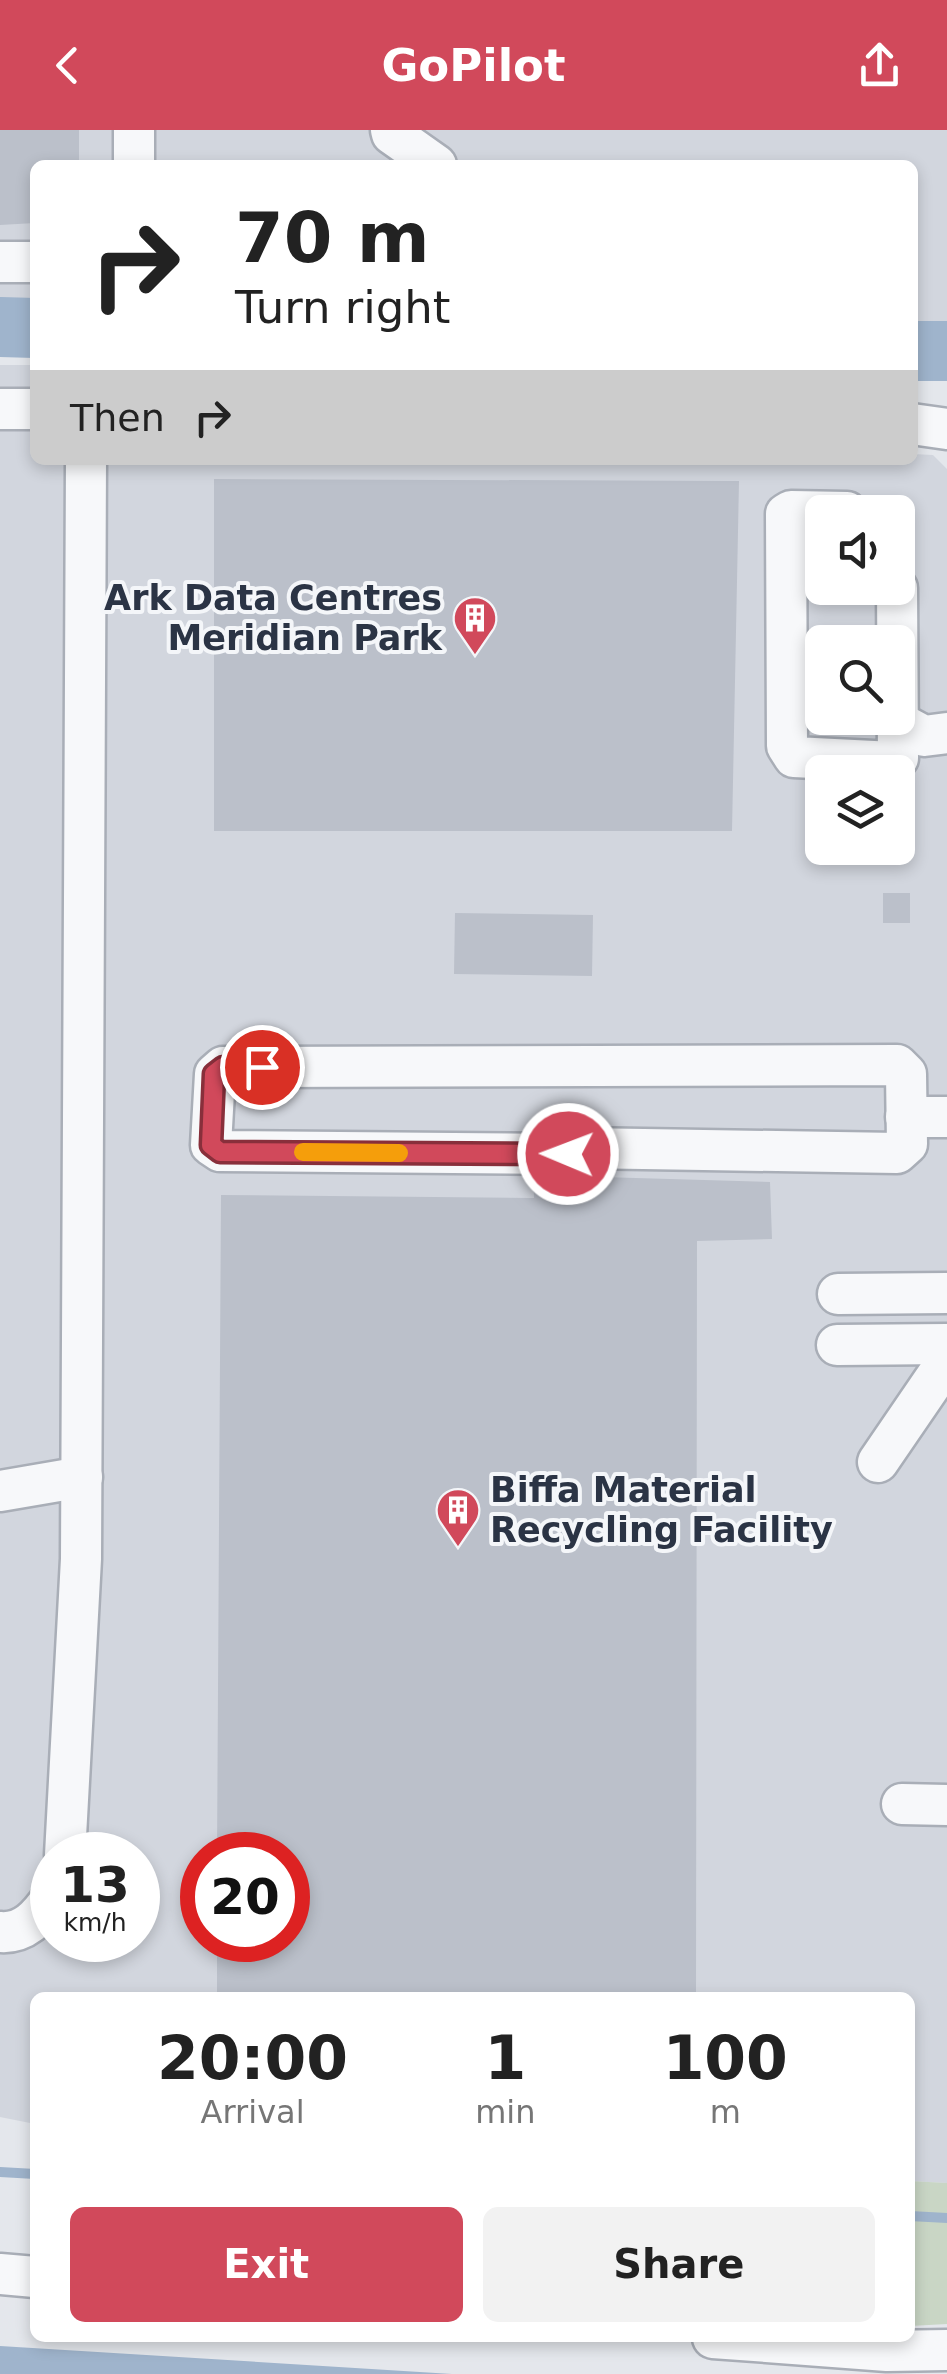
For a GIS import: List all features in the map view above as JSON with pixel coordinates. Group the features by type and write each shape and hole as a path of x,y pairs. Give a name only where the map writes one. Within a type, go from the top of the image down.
{"lane":[{"path":"134,130 134,160"},
{"path":"391,130 429,160"},
{"path":"0,262 30,262"},
{"path":"0,409 30,408"},
{"path":"918,425 947,429"},
{"path":"66,1832 81,1559 86,465"},
{"path":"805,511 786,514 787,746 794,757 893,762 898,758 898,735"},
{"path":"915,731 924,736 947,734"},
{"path":"897,1065 906,1074 906,1117 906,1144 897,1153 583,1148 568,1154 220,1152 211,1145 214,1074 223,1067 897,1065"},
{"path":"906,1117 947,1118"},
{"path":"838,1294 947,1294"},
{"path":"837,1344 947,1344"},
{"path":"878,1462 947,1361"},
{"path":"0,1490 82,1478"},
{"path":"902,1804 947,1804"},
{"path":"0,1932 15,1934 30,1923"},
{"path":"0,2274 30,2277"},
{"path":"763,2342 887,2352 947,2350"}],"shaded area":[{"path":"0,130 947,130 947,329 918,329 918,160 30,160 30,329 0,329"},
{"path":"0,365 30,365 30,465 918,465 918,454 933,455 947,469 947,2183 915,2181 915,1992 30,1992 30,2123 0,2117"}],"green space":[{"path":"915,2181 947,2183 947,2324 915,2326"}],"water":[{"path":"0,2346 452,2374 0,2374"}],"building":[{"path":"0,130 79,130 79,160 30,160 30,223 0,225"},
{"name":"Ark Data Centres Meridian Park","path":"214,479 739,481 732,831 214,831"},
{"path":"883,893 910,893 910,923 883,923"},
{"path":"455,913 593,915 592,976 454,974"},
{"name":"Biffa Material Recycling Facility","path":"533,1175 770,1182 772,1239 697,1241 696,1992 217,1992 217,1962 310,1962 310,1832 217,1832 221,1195 534,1198"}],"waterway":[{"path":"0,327 30,328"},
{"path":"918,351 947,351"},
{"path":"0,2172 30,2174"},
{"path":"915,2216 947,2218"}],"slow traffic":[{"path":"303,1152 399,1153"}],"place":[{"name":"Ark Data Centres Meridian Park","path":"475,656"},
{"name":"Biffa Material Recycling Facility","path":"458,1548"}],"route":[{"path":"262,1067 223,1067 214,1074 211,1145 220,1152 568,1154"}]}
